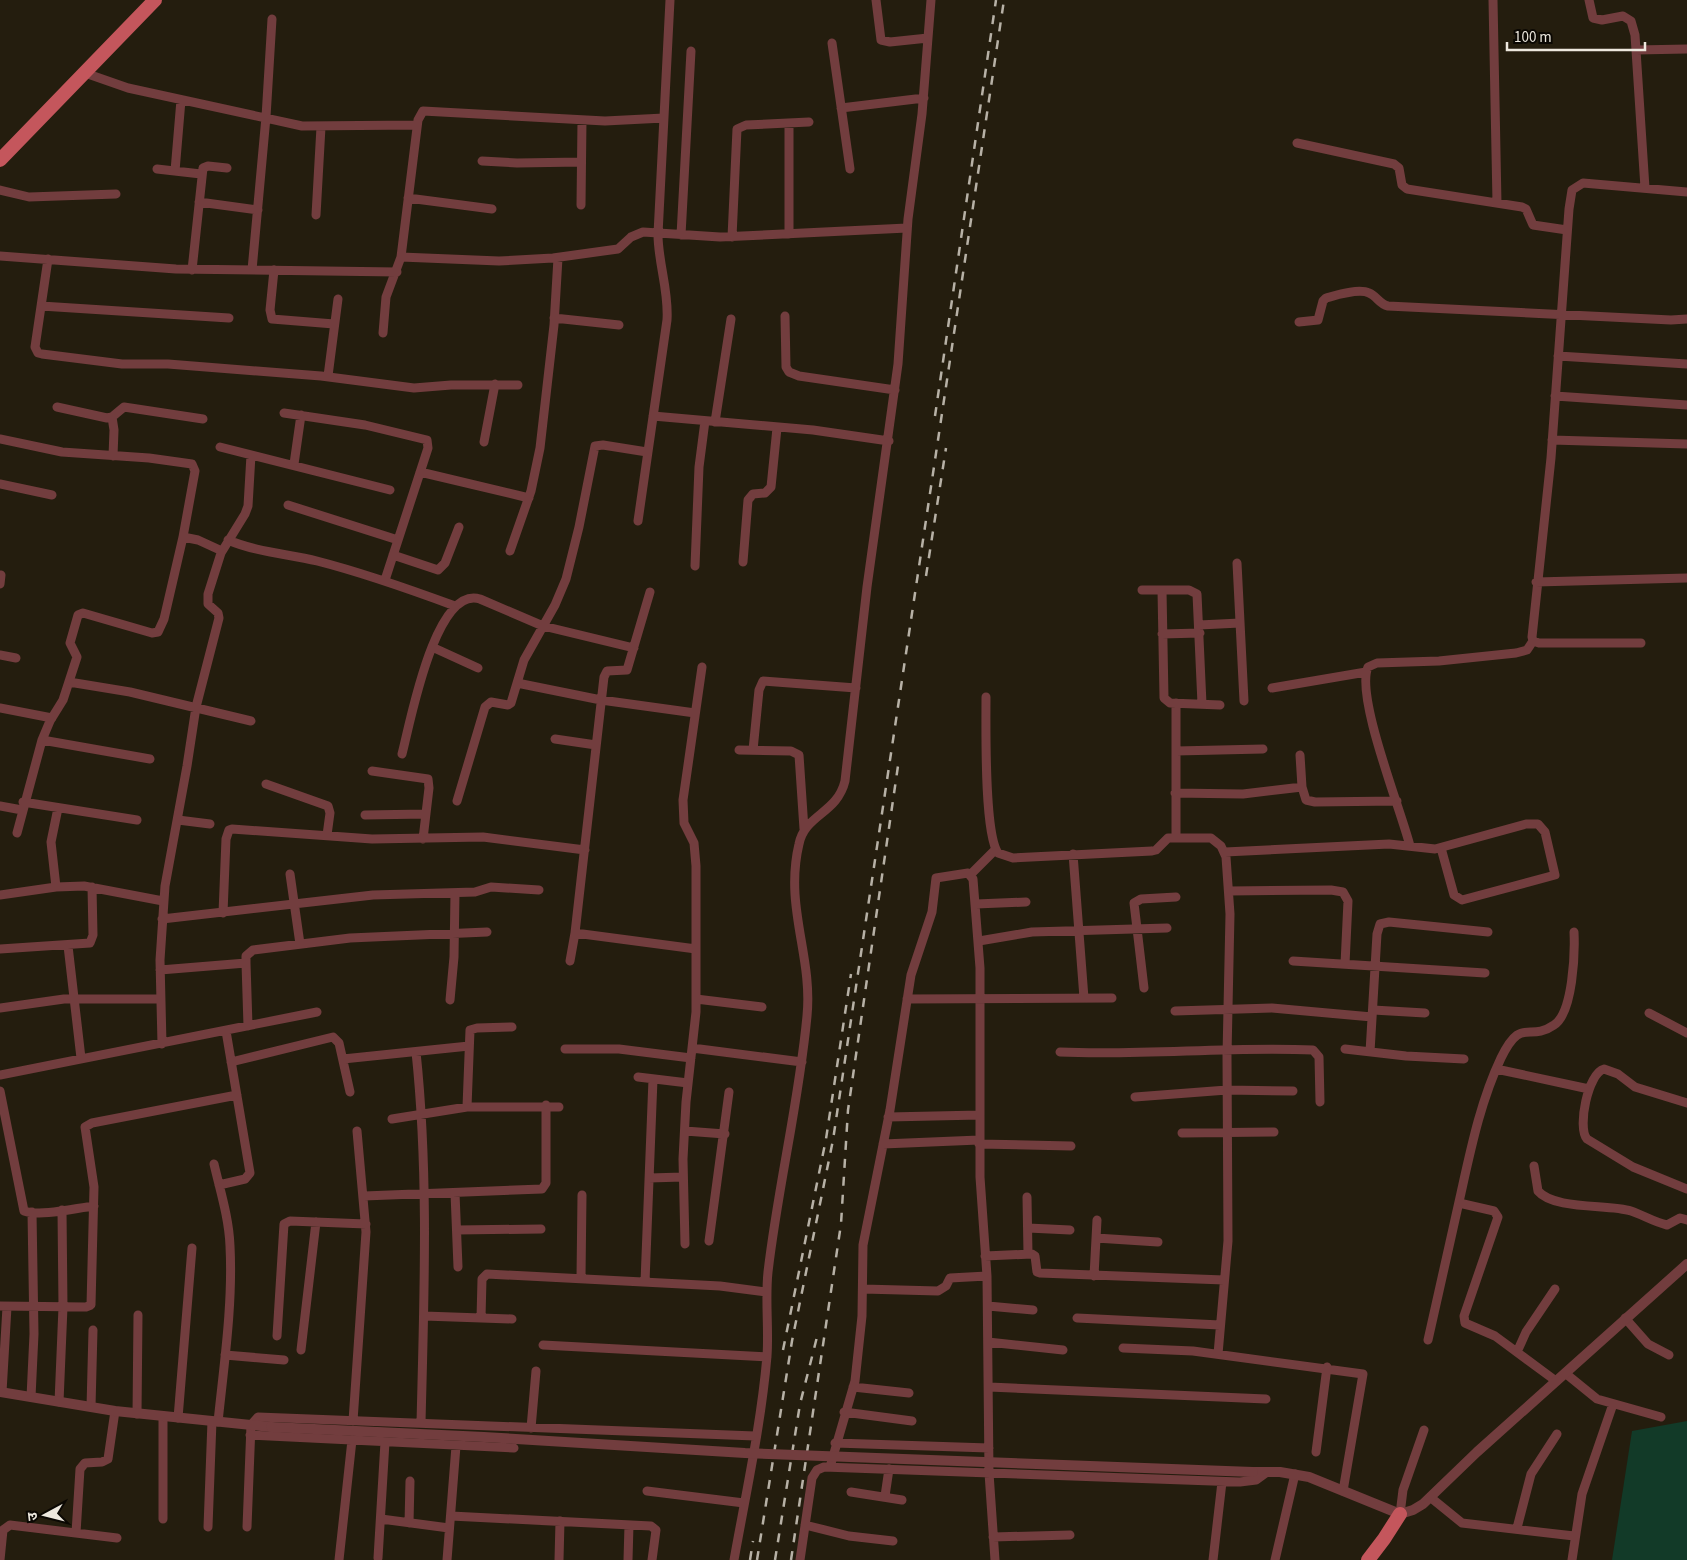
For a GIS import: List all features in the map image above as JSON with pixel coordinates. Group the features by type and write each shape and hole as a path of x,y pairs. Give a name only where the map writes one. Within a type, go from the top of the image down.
{"main road":[{"path":"0,160 155,0"},
{"path":"1368,1560 1384,1540 1400,1514"}],"street":[{"path":"638,521 668,307 658,234 670,0"},
{"path":"876,0 881,40 890,42 928,38"},
{"path":"804,829 834,805 843,791 867,587 895,390 907,228 924,98 931,0"},
{"path":"1493,0 1497,203"},
{"path":"1589,0 1592,18 1602,20 1623,16 1631,21 1636,50 1644,188"},
{"path":"252,270 266,117 272,19"},
{"path":"832,43 850,169"},
{"path":"1636,50 1687,49"},
{"path":"681,236 691,51"},
{"path":"85,73 128,88 302,126 417,125"},
{"path":"841,108 924,98"},
{"path":"175,171 181,100"},
{"path":"383,333 386,297 397,272 401,257 417,125 423,111 582,120 664,118"},
{"path":"581,205 582,120"},
{"path":"732,237 737,129 746,125 809,122"},
{"path":"789,123 789,234"},
{"path":"316,215 321,127"},
{"path":"1297,143 1394,164 1399,168 1402,185 1407,189 1526,209 1533,225 1567,230"},
{"path":"482,161 517,163 581,162"},
{"path":"192,270 201,174 204,166 227,168"},
{"path":"157,168 201,174"},
{"path":"1410,846 1398,801 1378,748 1366,672 1368,667 1377,663 1439,661 1516,653 1527,650 1533,641 1531,632 1552,440 1570,194 1575,186 1587,183 1687,192"},
{"path":"0,190 30,197 116,194"},
{"path":"408,198 492,209"},
{"path":"199,202 258,210"},
{"path":"401,257 499,261 558,258 618,250 636,233 732,237 907,228"},
{"path":"0,256 192,270 397,272"},
{"path":"510,551 529,498 540,448 554,318 558,258"},
{"path":"48,259 36,347 38,352 42,354 122,364 168,364 328,376 414,388 495,384 518,385"},
{"path":"274,270 270,310 272,319 334,324"},
{"path":"1299,322 1318,320 1323,300 1326,298 1361,292 1371,294 1378,302 1388,306 1670,320 1687,318"},
{"path":"328,376 338,299"},
{"path":"41,306 229,318"},
{"path":"785,316 786,367 788,372 799,376 895,390"},
{"path":"554,318 619,325"},
{"path":"715,422 731,319"},
{"path":"1558,356 1687,364"},
{"path":"484,442 495,384"},
{"path":"1555,396 1687,405"},
{"path":"57,407 97,417 112,418 124,408 203,419"},
{"path":"284,413 422,437 428,443 385,580"},
{"path":"294,464 301,416"},
{"path":"653,416 889,441"},
{"path":"112,418 114,430 112,456"},
{"path":"695,566 699,467 705,421"},
{"path":"743,562 748,500 753,494 765,493 771,487 777,428"},
{"path":"0,439 62,452 187,462 194,466 182,537 160,630 152,632 86,614 78,614 70,643 77,657 60,707 52,718 42,740 17,833"},
{"path":"1552,440 1687,444"},
{"path":"457,801 485,708 491,702 508,705 511,703 524,660 558,598 568,571 580,527 595,446 602,444 647,452"},
{"path":"220,447 294,464 390,490"},
{"path":"162,1044 160,970 163,901 196,707 219,618 218,613 210,606 207,600 222,551 248,506 251,454"},
{"path":"420,472 529,498"},
{"path":"0,484 52,495"},
{"path":"288,505 398,540"},
{"path":"393,555 438,570 445,563 458,527"},
{"path":"182,537 198,540 222,551"},
{"path":"228,540 247,547 293,555 385,580 455,606"},
{"path":"1237,563 1244,701"},
{"path":"1536,582 1687,578"},
{"path":"1142,590 1189,590 1197,594 1202,704"},
{"path":"1162,590 1164,698 1170,703 1220,705"},
{"path":"570,961 575,933 605,673 611,670 627,670 650,592"},
{"path":"402,754 419,686 432,647 442,625 455,606 464,599 474,597 543,626 634,648"},
{"path":"1162,634 1240,623"},
{"path":"1533,641 1539,643 1640,643"},
{"path":"432,647 478,668"},
{"path":"0,655 16,658"},
{"path":"685,1244 683,1177 688,1083 696,999 696,949 695,854 683,814 685,783 702,667"},
{"path":"1272,688 1366,672"},
{"path":"69,682 196,707 251,721"},
{"path":"754,750 759,690 763,682 856,688"},
{"path":"517,683 601,700 695,713"},
{"path":"986,697 990,812 995,850 998,854 1008,857 1152,851 1156,850 1164,839 1176,837 1211,838 1224,852 1229,891 1227,1008 1228,1241 1218,1354"},
{"path":"1176,703 1176,837"},
{"path":"0,708 52,718"},
{"path":"555,739 596,745"},
{"path":"42,740 150,759"},
{"path":"1176,751 1263,749"},
{"path":"734,1560 767,1357 766,1292 771,1250 802,1062 808,1002 793,892 798,843 804,829 800,755 791,751 739,750"},
{"path":"1300,756 1304,797 1310,802 1398,801"},
{"path":"372,771 428,779 430,783 423,839"},
{"path":"266,784 328,806 330,813 327,835"},
{"path":"1175,793 1243,794 1302,787"},
{"path":"0,806 58,808 137,820"},
{"path":"56,887 50,842 58,808"},
{"path":"365,815 426,814"},
{"path":"178,820 210,824"},
{"path":"1224,852 1322,845 1395,844 1428,850 1526,824 1538,824 1545,832 1555,875 1462,900 1454,895 1441,848"},
{"path":"223,913 225,852 229,830 247,828 372,839 483,837 585,850"},
{"path":"830,1467 857,1367 863,1245 888,1117 915,958 932,912 936,878 955,874 971,874 995,850"},
{"path":"1073,854 1084,998"},
{"path":"290,874 300,944"},
{"path":"971,874 979,941 981,999 979,1142 987,1276 989,1448 995,1560"},
{"path":"0,895 56,887 92,887 163,901"},
{"path":"0,949 85,945 92,939 92,887"},
{"path":"162,919 373,895 474,892 491,887 539,890"},
{"path":"1229,891 1331,890 1343,892 1348,901 1345,964"},
{"path":"450,1000 455,893"},
{"path":"1144,988 1134,907 1136,900 1176,897"},
{"path":"976,904 1026,902"},
{"path":"1370,1052 1378,928 1384,922 1488,932"},
{"path":"979,941 1032,932 1167,928"},
{"path":"248,1026 246,956 253,950 364,937 487,932"},
{"path":"1428,1340 1482,1109 1496,1069 1514,1036 1519,1033 1546,1029 1558,1022 1566,1005 1574,972 1576,952 1574,932"},
{"path":"575,933 696,949"},
{"path":"68,946 81,1058"},
{"path":"1293,961 1485,973"},
{"path":"160,970 246,963"},
{"path":"907,999 1112,998"},
{"path":"0,1008 47,1000 160,999"},
{"path":"696,999 762,1006"},
{"path":"1175,1011 1227,1008 1425,1013"},
{"path":"0,1075 318,1012"},
{"path":"1649,1013 1687,1033"},
{"path":"467,1107 469,1034 473,1028 512,1027"},
{"path":"219,1185 245,1179 250,1173 226,1030"},
{"path":"232,1062 333,1037 339,1043 350,1092"},
{"path":"343,1059 468,1046"},
{"path":"565,1048 618,1049 691,1058"},
{"path":"692,1048 802,1062"},
{"path":"1060,1052 1122,1054 1227,1049 1313,1050 1319,1057 1320,1102"},
{"path":"1345,1049 1464,1059"},
{"path":"416,1052 426,1194 421,1423"},
{"path":"1496,1069 1589,1089"},
{"path":"1687,1103 1635,1087 1618,1074 1604,1069 1597,1073 1589,1089 1583,1126 1584,1136 1587,1139 1628,1165 1687,1189"},
{"path":"638,1077 688,1083"},
{"path":"645,1282 653,1079"},
{"path":"1135,1097 1227,1090 1293,1091"},
{"path":"0,1091 24,1210 32,1212 94,1206"},
{"path":"709,1241 725,1134 729,1092"},
{"path":"237,1095 92,1123 85,1127 84,1136 94,1187 91,1305 86,1307 3,1307 1,1392 91,1408 215,1421 250,1430 352,1440 514,1448"},
{"path":"364,1196 542,1190 546,1183 546,1106"},
{"path":"392,1120 467,1107 559,1106"},
{"path":"888,1117 980,1115"},
{"path":"353,1421 366,1224 357,1131"},
{"path":"685,1131 725,1134"},
{"path":"1182,1133 1274,1132"},
{"path":"883,1144 979,1142 1071,1146"},
{"path":"208,1527 215,1421 224,1355 230,1244 214,1164"},
{"path":"1534,1166 1538,1191 1545,1196 1586,1207 1630,1211 1667,1225 1680,1218 1687,1220"},
{"path":"649,1178 683,1177"},
{"path":"455,1192 458,1266"},
{"path":"581,1278 582,1195"},
{"path":"1027,1197 1028,1254"},
{"path":"1459,1203 1494,1212 1498,1216 1464,1316 1465,1323 1488,1332 1556,1381"},
{"path":"59,1402 63,1307 62,1210"},
{"path":"31,1397 33,1307 32,1212"},
{"path":"1094,1276 1097,1220"},
{"path":"277,1336 284,1224 290,1221 366,1224"},
{"path":"302,1350 316,1222"},
{"path":"457,1230 541,1228"},
{"path":"1028,1228 1070,1230"},
{"path":"1096,1238 1158,1242"},
{"path":"178,1418 192,1248"},
{"path":"986,1256 1028,1254 1035,1256 1037,1272 1094,1276 1224,1280"},
{"path":"250,1430 271,1427 754,1453 1295,1474 1309,1477 1400,1514 1414,1510 1430,1498 1556,1381 1687,1264"},
{"path":"481,1318 482,1279 485,1274 720,1286 766,1292"},
{"path":"862,1288 938,1292 946,1286 950,1278 987,1276"},
{"path":"1518,1352 1526,1332 1555,1288"},
{"path":"988,1306 1033,1310"},
{"path":"137,1414 138,1316"},
{"path":"424,1316 512,1319"},
{"path":"1077,1318 1220,1325"},
{"path":"1626,1318 1648,1344 1669,1356"},
{"path":"91,1408 93,1330"},
{"path":"988,1342 1063,1350"},
{"path":"543,1345 767,1357"},
{"path":"1123,1348 1218,1354 1363,1374 1343,1491"},
{"path":"224,1355 284,1360"},
{"path":"1316,1452 1327,1368"},
{"path":"531,1428 536,1371"},
{"path":"1566,1373 1592,1396 1613,1404 1661,1417"},
{"path":"853,1387 910,1393"},
{"path":"989,1387 1266,1399"},
{"path":"1572,1560 1574,1536 1582,1494 1613,1404"},
{"path":"76,1532 80,1469 84,1463 102,1462 108,1459 115,1411"},
{"path":"844,1412 912,1421"},
{"path":"163,1416 163,1519"},
{"path":"247,1527 250,1430 253,1420 264,1417 755,1436"},
{"path":"1400,1514 1403,1490 1424,1430"},
{"path":"1516,1528 1531,1474 1557,1434"},
{"path":"339,1560 352,1440"},
{"path":"378,1558 385,1442"},
{"path":"836,1443 989,1448"},
{"path":"447,1560 456,1446"},
{"path":"800,1560 814,1473 820,1469 830,1467 1222,1482 1250,1482 1267,1472"},
{"path":"884,1496 889,1469"},
{"path":"1275,1560 1295,1474"},
{"path":"409,1523 410,1481"},
{"path":"1213,1560 1222,1482"},
{"path":"647,1491 744,1503"},
{"path":"851,1492 902,1500"},
{"path":"1430,1498 1462,1523 1574,1536"},
{"path":"451,1516 654,1526 656,1533 652,1560"},
{"path":"381,1519 449,1528"},
{"path":"559,1560 560,1521"},
{"path":"0,1560 3,1530 7,1525 117,1538"},
{"path":"628,1560 629,1525"},
{"path":"804,1526 893,1541"},
{"path":"993,1537 1070,1535"}],"green space":[{"path":"1687,1421 1687,1560 1612,1560 1632,1431"}],"railway":[{"path":"935,416 996,0"},
{"path":"757,1560 792,1341 833,1140 1004,0"},
{"path":"926,576 946,448"},
{"path":"791,1560 841,1224 848,1110 899,759"},
{"path":"783,1350 826,1139 851,974"},
{"path":"775,1560 800,1404 817,1337"},
{"path":"750,1560 753,1541"}]}
